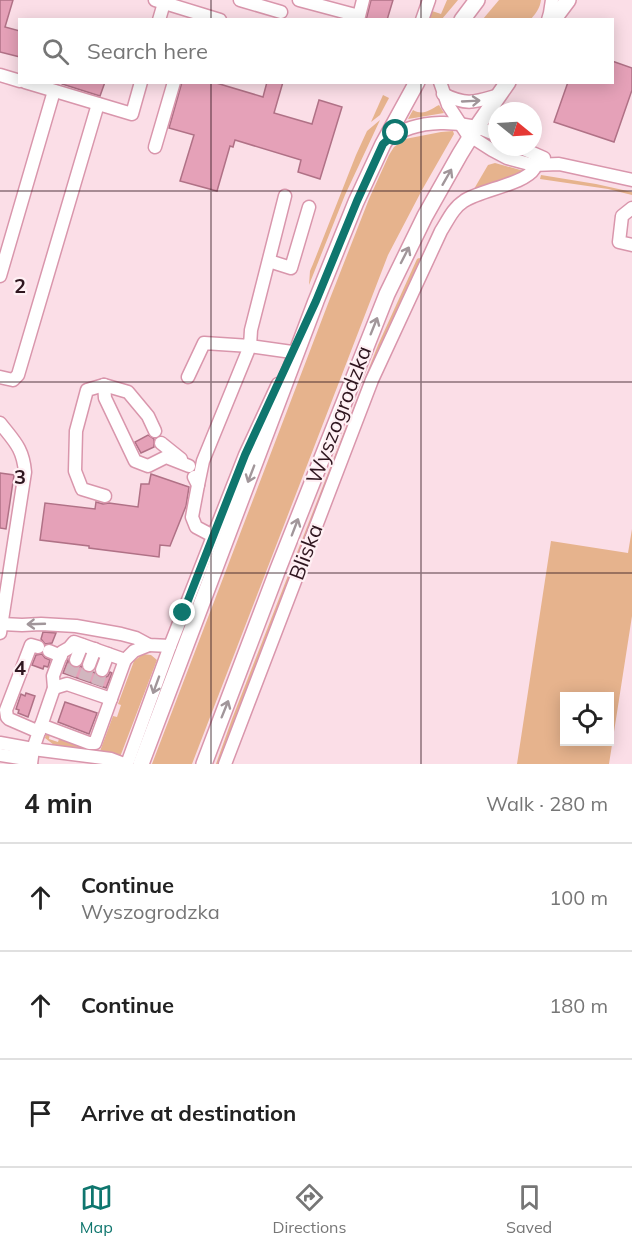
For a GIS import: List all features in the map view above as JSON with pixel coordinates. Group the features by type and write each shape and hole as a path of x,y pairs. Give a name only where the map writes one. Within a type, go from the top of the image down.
{"main road":[{"path":"464,18 477,0"},
{"path":"554,18 568,0"},
{"path":"141,764 316,301 383,144 416,84"},
{"name":"Wyszogrodzka","path":"204,764 387,294 424,216 474,133 504,89"}],"street":[{"path":"240,0 282,10"},
{"path":"299,0 359,16 363,0"},
{"path":"423,18 429,0"},
{"path":"549,18 552,0"},
{"path":"159,18 160,1 193,16"},
{"path":"0,75 18,80"},
{"path":"31,84 132,114 140,84"},
{"path":"155,147 173,84"},
{"path":"442,88 460,124"},
{"path":"442,88 459,101 468,103 504,89"},
{"path":"0,276 54,91"},
{"path":"0,377 13,380 18,375 98,104"},
{"path":"383,144 396,133 408,129 438,123 460,124 507,158 537,160 632,180"},
{"path":"474,133 488,134"},
{"path":"531,156 537,160"},
{"name":"Bliska","path":"225,764 372,380 441,231 456,207 466,199 523,178 532,171 537,160"},
{"path":"213,536 196,527 192,517 203,461 250,346 251,330 285,196"},
{"path":"269,261 291,268 309,207"},
{"path":"632,208 622,216 619,242 632,245"},
{"path":"0,743 111,759 125,764 245,455 316,301"},
{"path":"188,377 204,343 292,352"},
{"path":"105,496 82,489 75,471 76,431 87,390 104,385 128,392 148,416 158,437 189,466 198,485"},
{"path":"104,385 105,398 135,461 148,466 166,457 189,466"},
{"path":"0,423 19,447 24,458 25,472 1,629 41,624 76,626 121,634 149,645"},
{"path":"76,626 78,643 76,660"},
{"path":"125,660 78,643 62,652 49,651 31,645 6,710 7,717 89,743 95,742 125,660 134,651 149,645 170,646"},
{"path":"89,665 95,649"},
{"path":"31,764 33,749 54,688 49,651"},
{"path":"102,670 108,654"},
{"path":"54,688 69,680 95,689 111,699"},
{"path":"0,755 26,759 31,764"}],"shaded area":[{"path":"447,0 458,0 443,18 429,18 432,11 441,14"},
{"path":"499,0 541,0 539,8 532,18 484,18"},
{"path":"383,95 389,98 380,115 371,122"},
{"path":"439,105 444,113 408,119 413,110 423,112"},
{"path":"380,120 345,195 309,285 310,271 356,155 367,131"},
{"path":"453,131 454,134 388,255 192,764 152,764 329,301 389,155 394,147 405,139"},
{"path":"495,163 524,172 474,189 488,165"},
{"path":"541,175 596,184 632,192 632,195 540,179"},
{"path":"419,258 422,259 220,764 216,764 378,345"},
{"path":"632,529 632,616 614,732 614,692 560,692 560,746 612,746 609,764 517,764 551,541 628,553"},
{"path":"143,654 151,655 157,660 120,757 60,747 45,738 46,734 50,733 49,739 58,742 60,736 100,751 113,716 117,717 121,705 118,704 134,661"}],"building":[{"path":"0,0 13,0 5,27 18,30 18,56 0,52"},
{"path":"371,0 393,0 388,18 366,18"},
{"path":"614,62 632,68 632,90 614,142 554,122 567,84 614,84"},
{"path":"62,84 104,84 100,96"},
{"path":"181,84 220,84 263,97 266,84 282,84 274,113 312,124 319,100 342,107 320,179 298,172 301,160 235,140 233,147 230,146 217,191 180,181 194,135 169,128"},
{"path":"148,435 154,439 154,447 141,453 135,442"},
{"path":"0,473 14,475 6,529 0,528"},
{"path":"151,474 189,487 186,506 170,546 160,545 159,557 40,540 45,503 95,509 96,502 138,507 141,484 149,484"},
{"path":"43,632 56,633 52,643 45,644 41,639"},
{"path":"42,654 50,660 48,667 44,666 43,669 32,665 36,655"},
{"path":"68,660 72,667 81,666 86,672 94,672 100,678 112,673 106,688 63,673"},
{"path":"26,693 35,696 28,717 18,713 19,710 16,709 21,694 25,696"},
{"path":"65,702 97,713 89,734 58,722"}],"tunnel":[{"path":"70,675 76,660"},
{"path":"84,680 89,665"},
{"path":"97,685 102,670"}],"route":[{"path":"183,613 245,455 316,301 357,201 383,144 396,133"}]}
